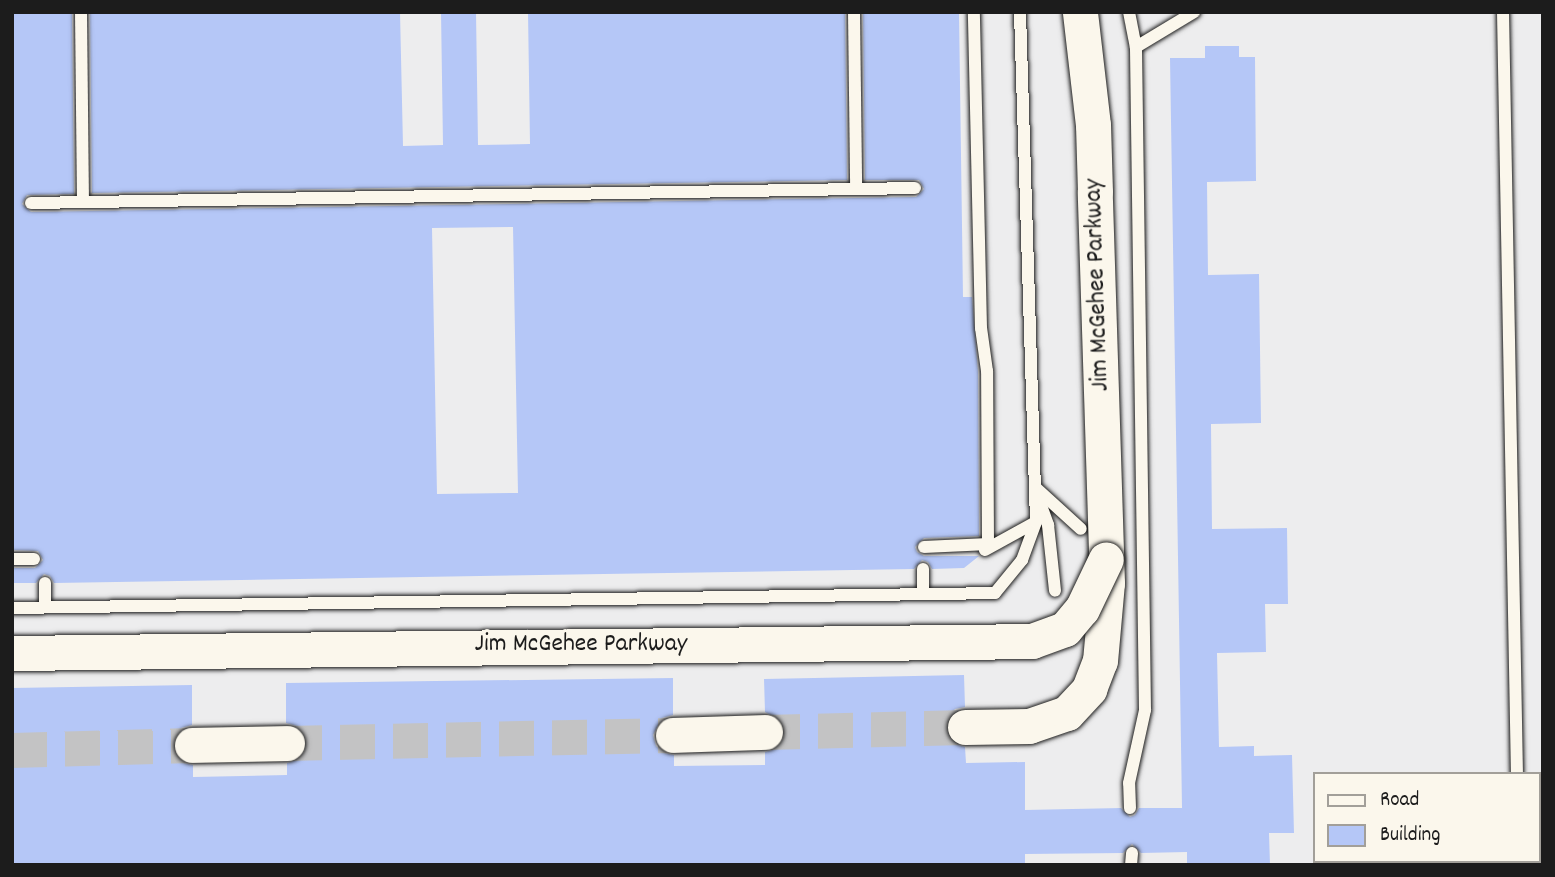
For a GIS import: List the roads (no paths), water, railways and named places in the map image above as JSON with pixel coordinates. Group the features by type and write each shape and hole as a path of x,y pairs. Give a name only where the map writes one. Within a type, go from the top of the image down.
{"main road":[{"name":"Jim McGehee Parkway","path":"965,727 1029,726 1067,713 1089,689 1100,660 1106,559 1093,125 1080,12"},
{"name":"Jim McGehee Parkway","path":"12,653 1032,641 1065,629 1082,609 1106,559"},
{"path":"673,735 765,733"},
{"path":"192,745 287,743"}],"lane":[{"path":"81,12 83,202"},
{"path":"854,12 856,188"},
{"path":"924,547 988,544 987,371 981,328 974,12"},
{"path":"12,608 995,593 1022,561 1036,522 1020,12"},
{"path":"1129,12 1136,47 1145,710 1129,783 1130,808"},
{"path":"1136,47 1194,12"},
{"path":"1503,12 1517,772"},
{"path":"31,203 915,188"},
{"path":"1034,487 1081,529"},
{"path":"1034,487 1048,525 1055,591"},
{"path":"985,550 1036,522"},
{"path":"12,559 34,559"},
{"path":"923,569 923,594"},
{"path":"45,583 45,607"}],"tunnel":[{"path":"765,732 965,727"},
{"path":"287,743 673,735"},
{"path":"12,750 192,745"}]}
